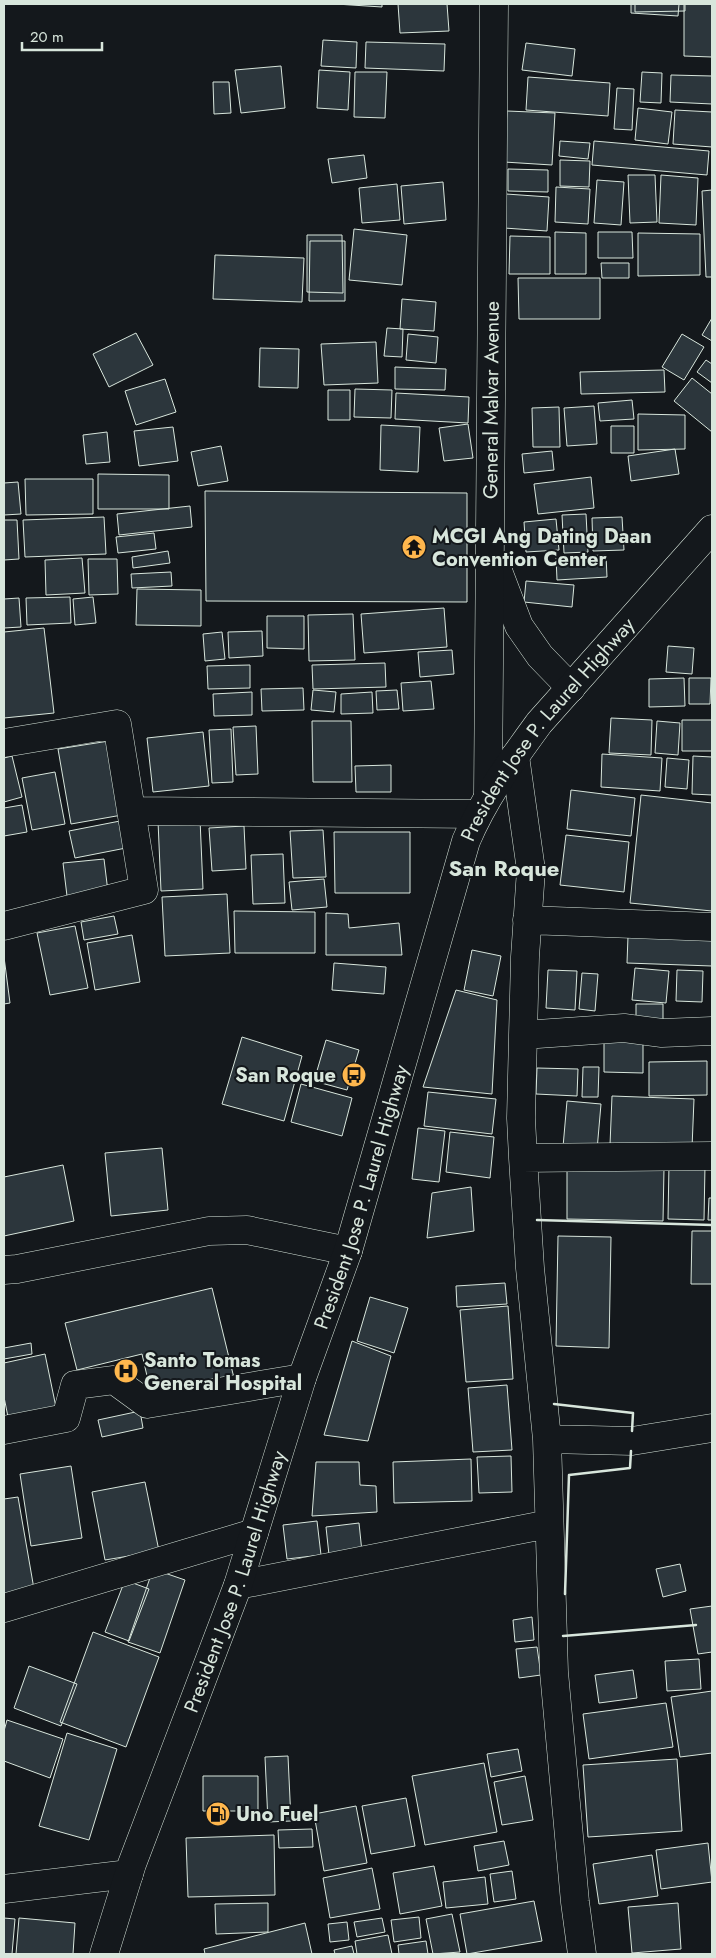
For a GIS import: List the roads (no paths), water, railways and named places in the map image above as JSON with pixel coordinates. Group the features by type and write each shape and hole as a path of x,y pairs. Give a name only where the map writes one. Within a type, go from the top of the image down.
{"main road":[{"name":"General Malvar Avenue","path":"483,805 490,550 494,4"},
{"name":"President Jose P. Laurel Highway","path":"104,1954 129,1874 238,1585 302,1378 348,1251 466,841 483,805 539,723 712,529"},
{"path":"490,550 520,626 540,656 571,688"},
{"path":"4,743 117,724 144,890 4,926"},
{"path":"515,756 531,870 527,920 523,1035 521,1118 523,1158 530,1268 547,1438 554,1672 575,1902 582,1954"},
{"path":"131,811 483,805"},
{"path":"527,920 712,927"},
{"path":"523,1035 624,1028 662,1033 712,1031"},
{"path":"523,1158 712,1156"},
{"path":"4,1270 209,1231 247,1230 348,1251"},
{"path":"4,1430 66,1418 76,1385 114,1380 147,1404 302,1378"},
{"path":"547,1438 632,1440 712,1428"},
{"path":"238,1585 549,1524"},
{"path":"4,1608 254,1533"},
{"path":"4,1889 129,1874"}],"place":[{"name":"MCGI Ang Dating Daan Convention Center","path":"414,547"},
{"name":"San Roque","path":"354,1075"},
{"name":"Santo Tomas General Hospital","path":"126,1371"},
{"name":"Uno Fuel","path":"218,1814"}],"district":[{"name":"San Roque","path":"504,868"}]}
